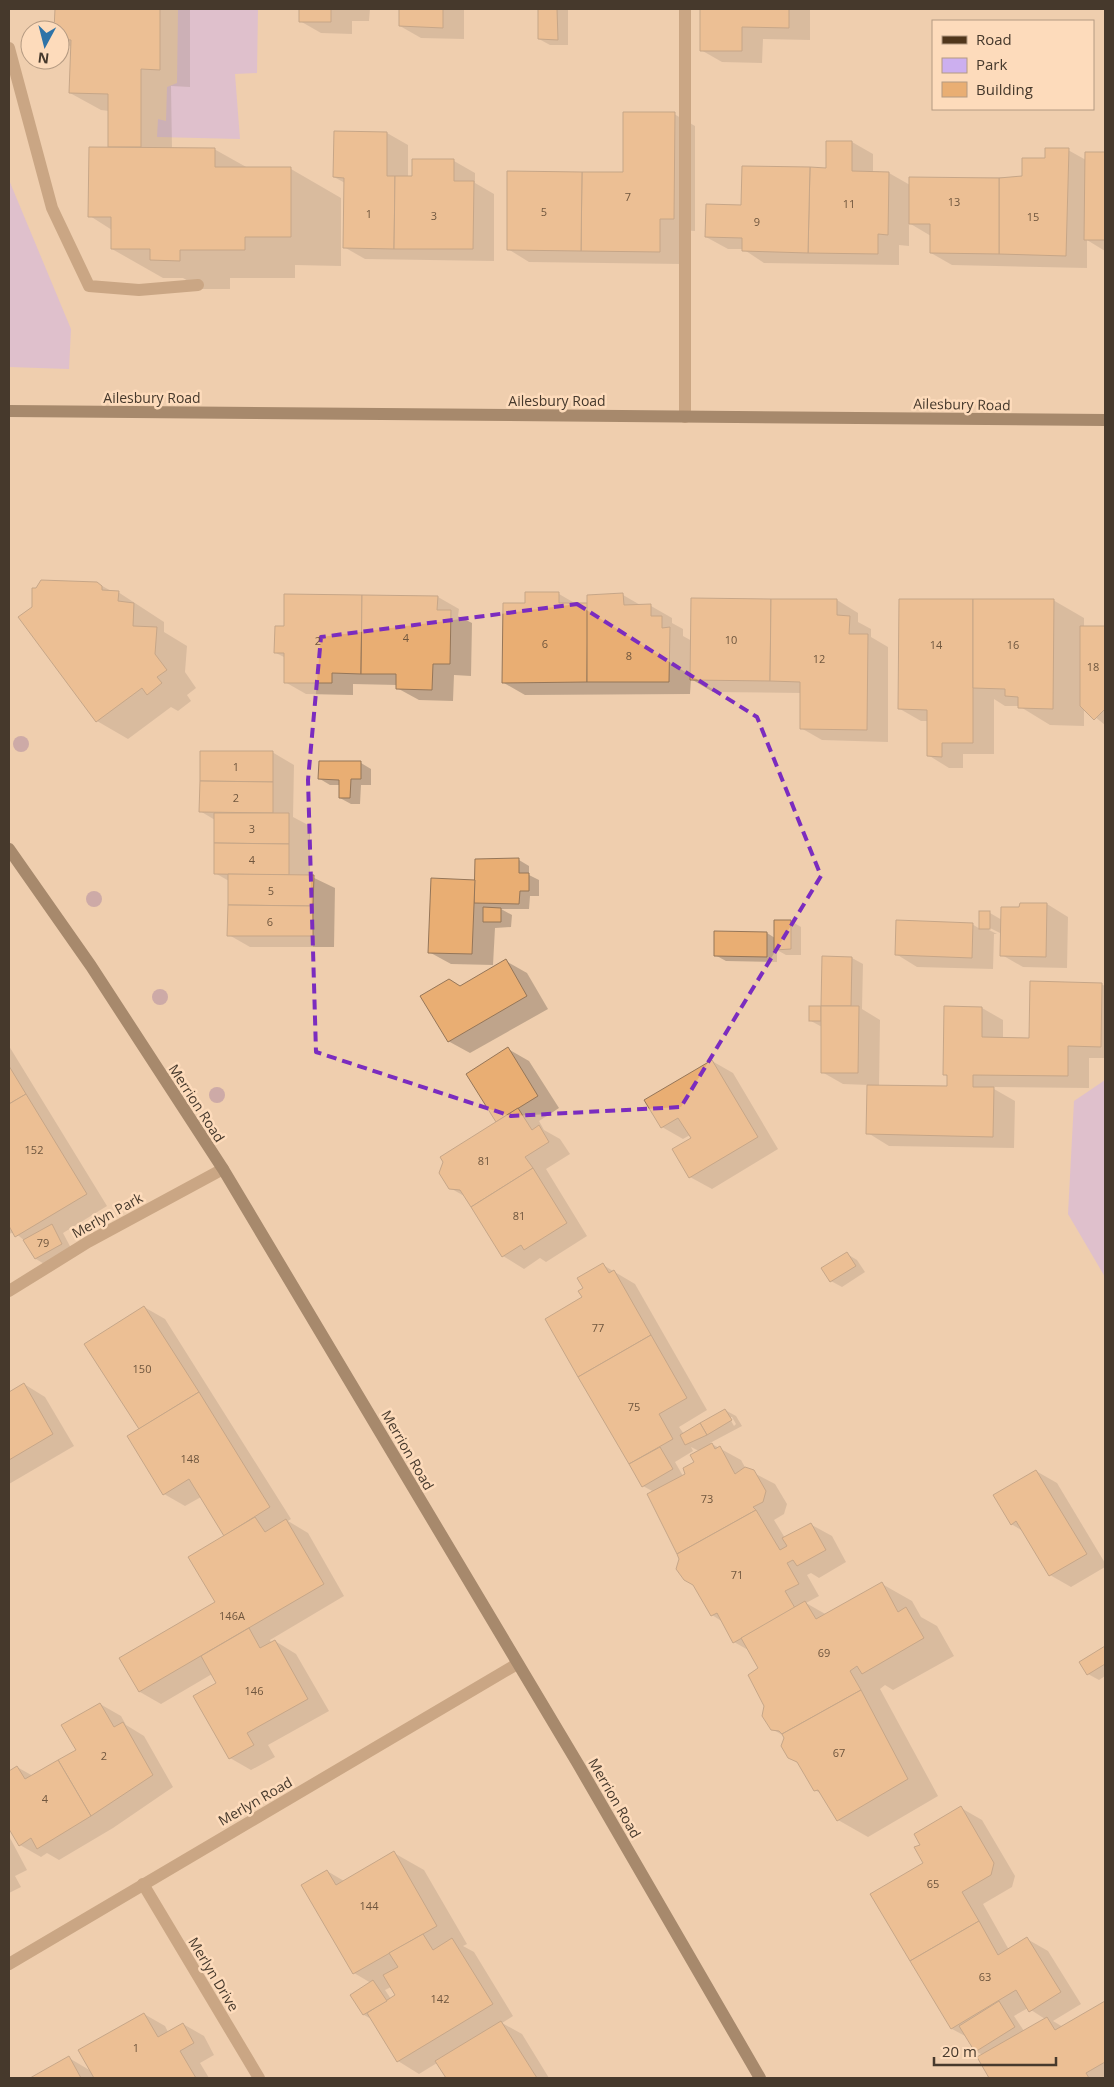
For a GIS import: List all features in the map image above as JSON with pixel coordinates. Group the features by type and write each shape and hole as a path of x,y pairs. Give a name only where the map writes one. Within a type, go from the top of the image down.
{"main road":[{"name":"Ailesbury Road","path":"9,411 1105,420"},
{"name":"Merrion Road","path":"9,849 91,966 223,1169 380,1429 517,1664 578,1764 760,2078"}],"street":[{"path":"685,9 685,417"},
{"path":"9,48 52,208 89,286 139,290 198,285"},
{"name":"Merlyn Park","path":"9,1291 88,1242 223,1169"},
{"name":"Merlyn Road","path":"9,1964 517,1664"},
{"name":"Merlyn Drive","path":"143,1884 259,2078"}],"highlighted area":[{"path":"577,604 757,717 821,876 681,1107 511,1116 316,1052 308,780 321,637"}],"green space":[{"path":"178,9 258,9 257,73 235,74 240,139 157,137 158,119 166,121 167,87 177,83"},
{"path":"9,180 71,329 69,369 9,367"},
{"path":"1105,1080 1105,1277 1068,1214 1074,1101"}],"building":[{"path":"55,9 160,9 160,70 141,69 141,147 108,147 108,94 69,93 70,20 54,20"},
{"path":"299,9 331,9 331,22 299,22"},
{"path":"399,9 443,9 443,28 399,26"},
{"path":"538,9 557,9 558,40 538,39"},
{"path":"700,9 789,9 789,28 742,27 742,51 700,51"},
{"path":"623,112 675,112 674,219 660,219 660,252 581,251 582,172 623,172"},
{"path":"334,131 387,132 387,176 395,176 394,249 343,248 344,178 333,177"},
{"path":"826,141 852,141 852,171 889,172 888,235 878,234 878,254 808,253 810,167 826,168"},
{"path":"89,147 215,148 215,167 291,167 291,237 245,237 245,250 180,250 180,261 150,260 150,249 111,249 111,217 88,217"},
{"path":"1045,148 1069,148 1066,256 999,254 999,178 1022,176 1022,158 1045,158"},
{"path":"1085,152 1105,152 1105,240 1084,240"},
{"path":"412,159 454,159 454,181 474,181 473,249 394,249 395,176 412,176"},
{"path":"742,166 810,167 808,253 742,251 742,238 705,237 706,204 741,205"},
{"path":"507,171 582,172 581,251 507,250"},
{"path":"909,177 999,178 999,254 930,253 930,224 909,224"},
{"path":"41,580 97,582 102,586 102,590 119,591 118,601 134,603 133,626 157,627 155,654 167,670 157,677 162,683 147,695 142,688 96,722 18,617 32,607 32,588 36,588"},
{"path":"525,592 559,592 559,603 588,603 587,682 502,683 503,603 525,603"},
{"path":"623,593 624,605 651,604 651,616 662,616 662,628 670,627 669,682 587,682 587,595"},
{"path":"284,594 362,595 361,674 332,673 332,683 284,683 284,653 274,653 275,626 284,626"},
{"path":"362,595 438,596 437,610 451,610 450,664 433,664 432,690 396,689 396,674 361,674"},
{"path":"691,598 771,599 770,681 690,680"},
{"path":"771,599 837,599 837,615 850,616 849,634 868,634 867,730 800,729 800,682 770,681"},
{"path":"899,599 973,599 973,743 942,743 942,757 927,756 927,710 898,709"},
{"path":"973,599 1054,599 1053,709 1018,708 1018,697 1005,696 1005,689 973,688"},
{"path":"1080,626 1105,626 1105,709 1094,720 1080,706"},
{"path":"200,751 273,751 273,782 200,781"},
{"path":"319,761 361,761 361,779 351,779 350,798 339,798 339,780 318,779"},
{"path":"200,781 273,782 273,813 199,812"},
{"path":"214,813 289,813 289,844 214,843"},
{"path":"214,843 289,844 289,875 214,874"},
{"path":"519,858 519,873 529,873 529,891 520,891 519,904 474,903 475,859"},
{"path":"228,874 314,875 313,906 228,905"},
{"path":"431,878 475,880 472,954 428,953"},
{"path":"1020,903 1047,903 1046,957 1000,956 1001,907 1019,907"},
{"path":"228,905 313,906 313,936 227,936"},
{"path":"483,907 501,908 501,922 483,922"},
{"path":"979,911 990,911 990,929 979,929"},
{"path":"774,920 791,920 791,949 774,950"},
{"path":"896,920 973,923 972,958 895,955"},
{"path":"714,931 767,932 767,957 714,956"},
{"path":"822,956 852,957 851,1006 821,1006"},
{"path":"506,959 527,996 448,1042 420,996 449,979 460,986"},
{"path":"1030,981 1102,983 1101,1047 1068,1046 1068,1076 973,1075 973,1087 994,1087 993,1137 866,1134 867,1085 947,1086 947,1075 943,1075 944,1006 982,1007 982,1037 1029,1038"},
{"path":"809,1006 821,1006 821,1021 809,1021"},
{"path":"821,1006 859,1006 858,1073 821,1073"},
{"path":"508,1047 538,1096 496,1122 466,1074"},
{"path":"712,1060 758,1137 689,1178 672,1149 691,1138 678,1118 661,1128 644,1100"},
{"path":"9,1066 26,1094 9,1104"},
{"path":"26,1094 87,1194 15,1237 9,1226 9,1104"},
{"path":"518,1108 532,1130 539,1125 549,1142 525,1157 533,1168 471,1207 460,1190 449,1189 439,1173 443,1162 440,1157"},
{"path":"533,1168 567,1223 524,1250 521,1245 502,1257 471,1207"},
{"path":"52,1224 62,1244 35,1259 23,1240"},
{"path":"847,1252 856,1266 830,1282 821,1268"},
{"path":"603,1263 609,1273 614,1270 651,1335 578,1377 545,1319 582,1297 578,1291 583,1288 577,1278"},
{"path":"144,1306 199,1392 139,1429 84,1344"},
{"path":"651,1335 687,1398 659,1414 673,1439 629,1464 578,1377"},
{"path":"24,1383 53,1434 9,1460 9,1392"},
{"path":"199,1392 270,1507 224,1536 189,1479 163,1495 127,1436"},
{"path":"725,1409 732,1420 707,1435 700,1423"},
{"path":"700,1423 707,1435 685,1445 680,1435"},
{"path":"712,1443 715,1449 720,1446 735,1474 745,1467 754,1470 766,1491 763,1502 753,1507 756,1510 677,1554 647,1494 685,1474 683,1468 694,1462 690,1455"},
{"path":"660,1447 673,1469 642,1487 629,1464"},
{"path":"1036,1470 1087,1554 1049,1576 1016,1521 1011,1525 993,1495"},
{"path":"756,1510 780,1550 787,1546 782,1538 811,1523 826,1550 797,1566 793,1560 787,1563 799,1584 785,1591 795,1608 733,1643 717,1613 711,1616 693,1585 684,1580 676,1569 679,1559 677,1554"},
{"path":"255,1517 265,1532 286,1519 324,1584 139,1692 119,1658 215,1602 188,1557"},
{"path":"882,1582 898,1612 906,1607 924,1638 862,1674 857,1666 850,1671 861,1690 782,1734 779,1731 771,1730 762,1716 764,1706 748,1675 758,1668 741,1638 805,1601 816,1619"},
{"path":"249,1628 260,1648 275,1640 308,1699 247,1733 254,1745 229,1759 193,1696 216,1683 201,1656"},
{"path":"1105,1646 1105,1664 1087,1675 1079,1662"},
{"path":"861,1690 908,1779 837,1821 818,1790 814,1791 797,1762 788,1758 781,1746 784,1738 782,1734"},
{"path":"100,1703 114,1727 123,1722 153,1775 91,1816 58,1760 76,1750 61,1725"},
{"path":"58,1760 91,1816 37,1849 31,1838 19,1846 9,1829 9,1771 17,1766 25,1779"},
{"path":"961,1806 994,1863 991,1875 962,1892 979,1921 910,1961 870,1894 923,1863 914,1847 920,1845 914,1834"},
{"path":"394,1851 437,1926 353,1974 301,1885 327,1870 336,1885"},
{"path":"979,1921 998,1955 1027,1937 1061,1992 1029,2012 1016,1990 951,2029 910,1961"},
{"path":"423,1934 433,1950 452,1938 493,2004 397,2062 367,2013 395,1995 383,1975 398,1967 389,1953"},
{"path":"373,1980 387,2001 363,2015 350,1995"},
{"path":"999,2001 1015,2027 975,2052 959,2026"},
{"path":"1105,2001 1105,2062 1086,2073 1089,2078 989,2078 977,2057 1047,2017 1055,2030"},
{"path":"144,2013 158,2037 183,2023 194,2043 180,2051 196,2078 94,2078 78,2050"},
{"path":"501,2021 537,2078 446,2078 435,2061"},
{"path":"69,2056 81,2078 30,2078"}]}
